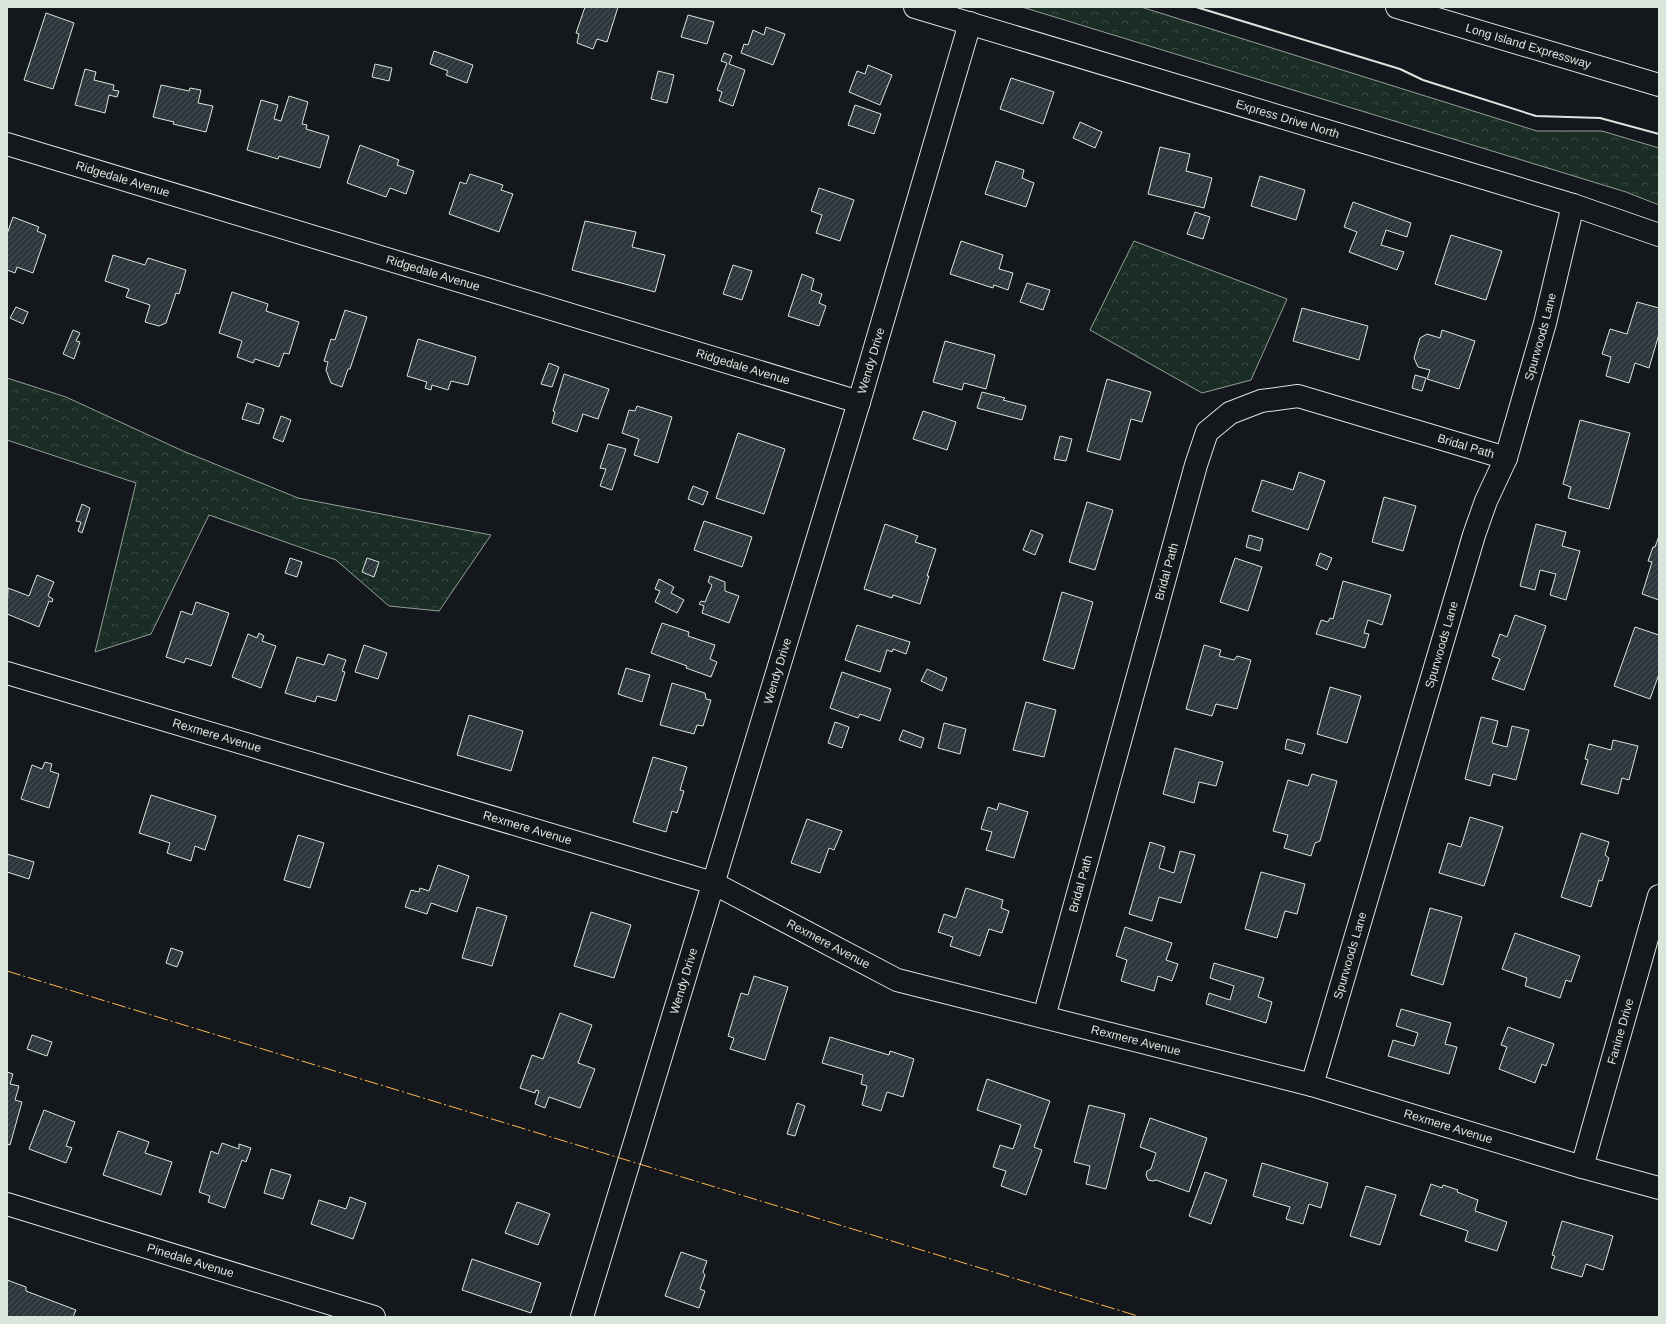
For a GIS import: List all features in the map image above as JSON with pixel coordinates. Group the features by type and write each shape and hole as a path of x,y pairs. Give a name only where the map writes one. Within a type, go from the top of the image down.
{"main road":[{"name":"Express Drive North","path":"916,7 1184,86 1573,205 1659,235"},
{"name":"Long Island Expressway","path":"1397,7 1659,85"},
{"name":"Wendy Drive","path":"582,1317 859,402 970,23"},
{"name":"Ridgedale Avenue","path":"7,144 859,402"},
{"name":"Spurwoods Lane","path":"1312,1085 1474,535 1486,501 1506,458 1544,323 1573,205"},
{"name":"Bridal Path","path":"1044,1017 1196,465 1207,432 1230,413 1261,401 1298,396 1506,458"},
{"name":"Rexmere Avenue","path":"7,673 713,883 897,980 1312,1085 1582,1167 1659,1188"},
{"name":"Fanine Drive","path":"1582,1167 1659,896"},
{"name":"Pinedale Avenue","path":"7,1204 374,1317"}],"green space":[{"path":"1022,7 1141,7 1537,131 1602,131 1659,148 1659,205 1626,192"},
{"path":"1134,241 1287,299 1251,380 1202,393 1090,330"},
{"path":"7,378 66,397 183,451 298,498 491,535 439,611 389,606 336,560 209,515 151,634 95,652 136,483 7,440"}],"building":[{"path":"585,7 618,7 607,42 597,39 593,49 577,43 579,34 576,33"},
{"path":"46,13 74,23 53,89 24,80"},
{"path":"688,15 714,22 707,44 681,37"},
{"path":"766,27 785,34 773,65 741,53 744,44 748,45 753,30 764,35"},
{"path":"434,51 473,65 467,83 446,75 448,71 430,64"},
{"path":"724,53 732,56 729,64 745,70 733,106 719,101 722,92 717,90 727,63 721,61"},
{"path":"375,64 392,68 389,81 372,77"},
{"path":"868,65 892,75 880,105 849,92 857,71 865,74"},
{"path":"85,69 96,72 94,80 114,85 113,90 119,91 117,97 109,95 105,113 75,105"},
{"path":"658,71 674,75 667,103 651,99"},
{"path":"1011,78 1054,92 1043,124 1000,109"},
{"path":"161,85 189,91 190,88 201,90 198,103 213,106 206,132 173,124 174,122 153,117"},
{"path":"289,96 308,102 302,124 307,125 306,129 329,136 320,168 279,156 278,159 247,150 261,100 278,105 274,119 281,121"},
{"path":"855,105 881,114 874,134 848,125"},
{"path":"1080,122 1102,132 1095,148 1073,138"},
{"path":"360,145 399,160 397,165 414,171 406,194 390,188 386,197 347,183"},
{"path":"1160,147 1190,154 1186,171 1212,178 1204,208 1148,194"},
{"path":"996,161 1024,170 1022,178 1034,183 1026,207 985,194"},
{"path":"470,174 503,185 501,190 513,194 499,232 449,214 460,182 466,184"},
{"path":"1260,176 1305,190 1296,220 1251,206"},
{"path":"819,188 854,200 840,241 816,233 822,215 811,211"},
{"path":"1353,202 1411,223 1407,237 1386,230 1381,245 1404,252 1397,270 1349,252 1357,232 1344,227"},
{"path":"1195,212 1210,217 1203,239 1187,234"},
{"path":"13,217 39,227 37,231 46,235 33,273 17,267 15,273 7,270 7,234"},
{"path":"585,221 636,232 632,247 665,255 655,292 572,270"},
{"path":"1451,235 1502,251 1486,300 1435,284"},
{"path":"961,241 1003,255 999,269 1013,273 1008,290 994,285 993,288 950,274"},
{"path":"113,255 145,265 148,258 186,270 179,294 176,293 166,323 159,326 145,322 150,305 126,297 129,289 105,281"},
{"path":"733,265 752,271 742,300 723,294"},
{"path":"802,274 814,279 811,290 822,294 819,303 826,306 819,326 788,316"},
{"path":"1027,283 1050,290 1043,310 1020,302"},
{"path":"232,292 268,304 266,311 299,322 289,354 284,353 279,367 255,359 253,363 237,357 242,341 219,333"},
{"path":"1637,302 1659,308 1659,334 1649,368 1635,363 1629,383 1606,376 1611,357 1602,354 1610,329 1627,334"},
{"path":"16,307 28,312 23,324 10,318"},
{"path":"1302,308 1368,326 1359,360 1293,341"},
{"path":"345,310 367,317 350,369 348,369 342,387 331,383 326,370 328,362 324,361 331,339 335,340"},
{"path":"73,330 80,333 76,341 80,342 74,359 63,354"},
{"path":"1442,330 1475,341 1459,389 1427,379 1430,370 1418,367 1414,358 1420,338 1427,334 1440,338"},
{"path":"418,339 476,357 468,385 451,381 448,390 432,385 431,390 425,388 427,382 407,376"},
{"path":"945,341 995,355 986,389 964,383 962,390 933,382"},
{"path":"549,363 559,367 552,387 541,384"},
{"path":"564,374 609,389 598,419 583,414 577,432 552,423 555,412 553,411"},
{"path":"1415,375 1426,378 1422,391 1412,388"},
{"path":"1107,379 1151,392 1142,422 1131,419 1120,460 1087,451"},
{"path":"982,392 1005,398 1003,400 1026,406 1022,420 977,408"},
{"path":"247,403 264,409 259,424 242,419"},
{"path":"637,406 672,417 658,463 634,455 639,439 622,433 629,410 635,411"},
{"path":"923,411 956,422 947,450 913,439"},
{"path":"281,416 291,420 283,442 273,438"},
{"path":"1580,420 1630,433 1609,509 1568,498 1571,487 1563,484"},
{"path":"738,433 785,449 764,514 716,498"},
{"path":"1060,436 1072,439 1066,461 1054,459"},
{"path":"608,444 626,449 612,490 600,486 606,469 600,468"},
{"path":"1299,472 1325,481 1308,530 1252,511 1262,480 1293,490"},
{"path":"693,486 708,492 703,505 688,499"},
{"path":"1384,497 1416,506 1403,551 1372,542"},
{"path":"1087,502 1113,510 1095,570 1069,562"},
{"path":"82,504 90,508 82,533 78,531 81,522 76,521"},
{"path":"704,521 752,537 742,567 694,550"},
{"path":"885,524 918,536 915,542 936,549 920,604 893,595 892,598 864,589"},
{"path":"1536,524 1566,532 1562,546 1580,551 1566,600 1550,595 1556,574 1540,570 1535,590 1520,586"},
{"path":"1031,530 1043,535 1035,555 1023,550"},
{"path":"1249,535 1263,539 1260,551 1246,547"},
{"path":"1659,536 1659,600 1642,594 1652,562 1648,561"},
{"path":"1320,553 1332,558 1327,570 1316,565"},
{"path":"290,558 302,562 297,577 285,573"},
{"path":"367,558 379,562 374,577 362,572"},
{"path":"1235,558 1262,567 1248,611 1220,602"},
{"path":"37,575 54,582 48,596 53,599 52,602 49,601 39,627 7,614 8,588 29,596"},
{"path":"710,576 725,582 725,591 739,596 729,623 702,613 704,606 699,604 701,601 705,602 712,585 708,582"},
{"path":"659,579 674,587 671,593 684,600 677,613 655,602 660,591 655,589"},
{"path":"1343,581 1391,595 1382,625 1368,620 1364,633 1369,634 1365,648 1316,634 1321,620 1328,622 1330,618 1333,619"},
{"path":"1062,592 1093,602 1074,669 1043,660"},
{"path":"196,602 229,613 211,666 186,658 184,663 166,657 181,611 192,615"},
{"path":"1515,615 1546,626 1524,690 1492,679 1500,659 1492,656 1500,634 1507,637"},
{"path":"662,623 689,632 688,636 715,645 710,659 717,662 711,677 686,668 687,666 651,653"},
{"path":"857,625 910,642 906,654 893,649 892,652 887,650 880,672 845,660"},
{"path":"1635,627 1659,635 1659,674 1650,699 1614,686"},
{"path":"259,633 264,636 262,641 276,646 261,688 232,677 248,634 257,638"},
{"path":"364,645 387,653 378,679 355,672"},
{"path":"1204,645 1221,650 1219,656 1234,660 1237,656 1251,660 1237,709 1216,704 1212,716 1186,709"},
{"path":"328,654 346,660 342,671 345,672 336,701 317,696 315,702 285,693 297,657 324,665"},
{"path":"626,668 650,675 642,702 618,694"},
{"path":"927,669 947,678 942,691 921,681"},
{"path":"842,672 891,689 880,721 860,714 858,718 830,708"},
{"path":"672,683 705,693 706,699 711,700 703,726 697,725 694,734 660,725"},
{"path":"1330,687 1361,696 1347,743 1317,734"},
{"path":"1026,702 1056,710 1044,757 1013,750"},
{"path":"469,715 523,731 511,771 457,755"},
{"path":"1481,717 1498,721 1492,743 1507,747 1512,726 1529,730 1516,780 1493,774 1490,786 1465,779"},
{"path":"835,722 849,727 842,748 828,743"},
{"path":"944,723 966,729 960,754 938,748"},
{"path":"903,730 924,738 921,748 899,740"},
{"path":"1287,739 1305,744 1302,754 1285,749"},
{"path":"1613,740 1638,746 1629,780 1622,778 1618,794 1581,784 1588,760 1585,759 1589,744 1611,750"},
{"path":"1175,748 1223,762 1216,786 1199,782 1194,803 1163,794"},
{"path":"653,757 687,767 680,790 684,791 677,813 672,811 666,832 633,822"},
{"path":"45,762 52,764 50,771 59,774 49,808 21,799 32,765 42,769"},
{"path":"1312,774 1337,781 1320,841 1315,843 1311,856 1284,848 1288,835 1273,831 1288,780 1308,786"},
{"path":"151,795 216,816 205,850 195,846 191,861 167,853 170,843 139,833"},
{"path":"999,803 1028,812 1014,858 986,850 992,832 981,829 988,807 997,810"},
{"path":"1470,817 1503,827 1484,886 1439,873 1448,843 1461,847"},
{"path":"807,819 842,831 834,850 829,848 820,873 791,863"},
{"path":"1581,833 1609,842 1605,855 1609,858 1602,881 1599,880 1591,907 1561,897"},
{"path":"298,835 324,843 310,888 284,880"},
{"path":"1150,842 1165,847 1159,868 1174,873 1180,851 1195,855 1181,903 1159,897 1152,921 1129,914"},
{"path":"7,854 34,862 29,879 7,872"},
{"path":"438,865 469,876 457,912 431,903 427,914 405,907 411,890 419,892 420,888 429,891"},
{"path":"1261,872 1305,884 1297,914 1285,911 1277,938 1245,929"},
{"path":"966,888 1003,900 1001,908 1009,911 1002,933 989,929 980,956 950,946 953,937 938,932 944,914 956,918"},
{"path":"477,907 507,916 492,966 462,958"},
{"path":"1430,908 1462,917 1443,985 1411,975"},
{"path":"591,912 631,925 614,978 574,966"},
{"path":"1125,927 1172,943 1166,960 1178,964 1172,981 1158,976 1154,991 1121,981 1127,960 1116,956"},
{"path":"1515,933 1580,956 1571,982 1566,980 1560,998 1525,986 1527,978 1502,969"},
{"path":"171,948 183,952 177,967 166,963"},
{"path":"1214,963 1264,978 1258,997 1272,1002 1266,1023 1206,1004 1209,993 1230,1000 1234,986 1210,978"},
{"path":"754,976 788,987 765,1060 730,1049 734,1038 728,1036 741,993 748,995"},
{"path":"1401,1009 1451,1023 1445,1044 1457,1047 1449,1074 1388,1056 1393,1040 1414,1046 1418,1033 1396,1026"},
{"path":"560,1013 592,1025 578,1063 595,1069 580,1108 549,1097 545,1108 535,1104 539,1091 536,1090 535,1093 520,1088 532,1055 543,1059"},
{"path":"1508,1027 1554,1044 1546,1066 1542,1064 1535,1083 1499,1069 1507,1047 1501,1045"},
{"path":"32,1035 52,1042 47,1056 27,1049"},
{"path":"830,1037 889,1055 890,1051 914,1059 903,1097 887,1092 881,1111 862,1105 867,1086 861,1084 863,1075 822,1063"},
{"path":"7,1072 13,1074 10,1084 19,1086 15,1100 22,1102 10,1145 7,1144"},
{"path":"987,1079 1050,1101 1034,1147 1042,1150 1026,1195 1001,1186 1006,1171 993,1167 1000,1145 1013,1149 1021,1125 977,1110"},
{"path":"797,1103 805,1106 795,1136 787,1134"},
{"path":"1089,1105 1125,1114 1106,1189 1086,1184 1090,1166 1074,1162"},
{"path":"44,1110 75,1122 66,1146 72,1148 66,1163 29,1149"},
{"path":"1150,1118 1207,1138 1189,1192 1156,1180 1148,1180 1146,1175 1147,1171 1151,1169 1156,1153 1140,1147"},
{"path":"118,1131 149,1142 145,1153 172,1162 161,1195 103,1175"},
{"path":"222,1143 239,1149 239,1144 251,1148 246,1162 242,1160 225,1208 208,1202 210,1196 199,1192 211,1151 218,1154"},
{"path":"1262,1163 1328,1183 1321,1208 1309,1204 1303,1224 1286,1219 1290,1207 1253,1196"},
{"path":"271,1169 291,1175 283,1199 264,1193"},
{"path":"1205,1172 1227,1180 1211,1224 1189,1216"},
{"path":"1431,1184 1442,1188 1443,1185 1458,1190 1457,1192 1478,1200 1475,1211 1507,1222 1497,1251 1465,1241 1468,1231 1420,1215"},
{"path":"1366,1186 1396,1195 1380,1245 1350,1236"},
{"path":"350,1197 366,1203 353,1239 311,1224 319,1200 346,1209"},
{"path":"517,1202 550,1214 538,1245 505,1233"},
{"path":"1562,1221 1613,1236 1603,1270 1586,1264 1582,1277 1551,1268 1555,1256 1552,1255"},
{"path":"681,1252 707,1261 703,1272 705,1275 700,1289 705,1291 699,1308 665,1296"},
{"path":"472,1259 541,1283 531,1313 462,1290"},
{"path":"7,1280 26,1287 26,1291 76,1310 73,1317 7,1317"}],"wall":[{"path":"1196,7 1400,69 1423,80 1536,116 1600,118 1659,134"}],"power":[{"path":"7,971 1141,1317"}]}
